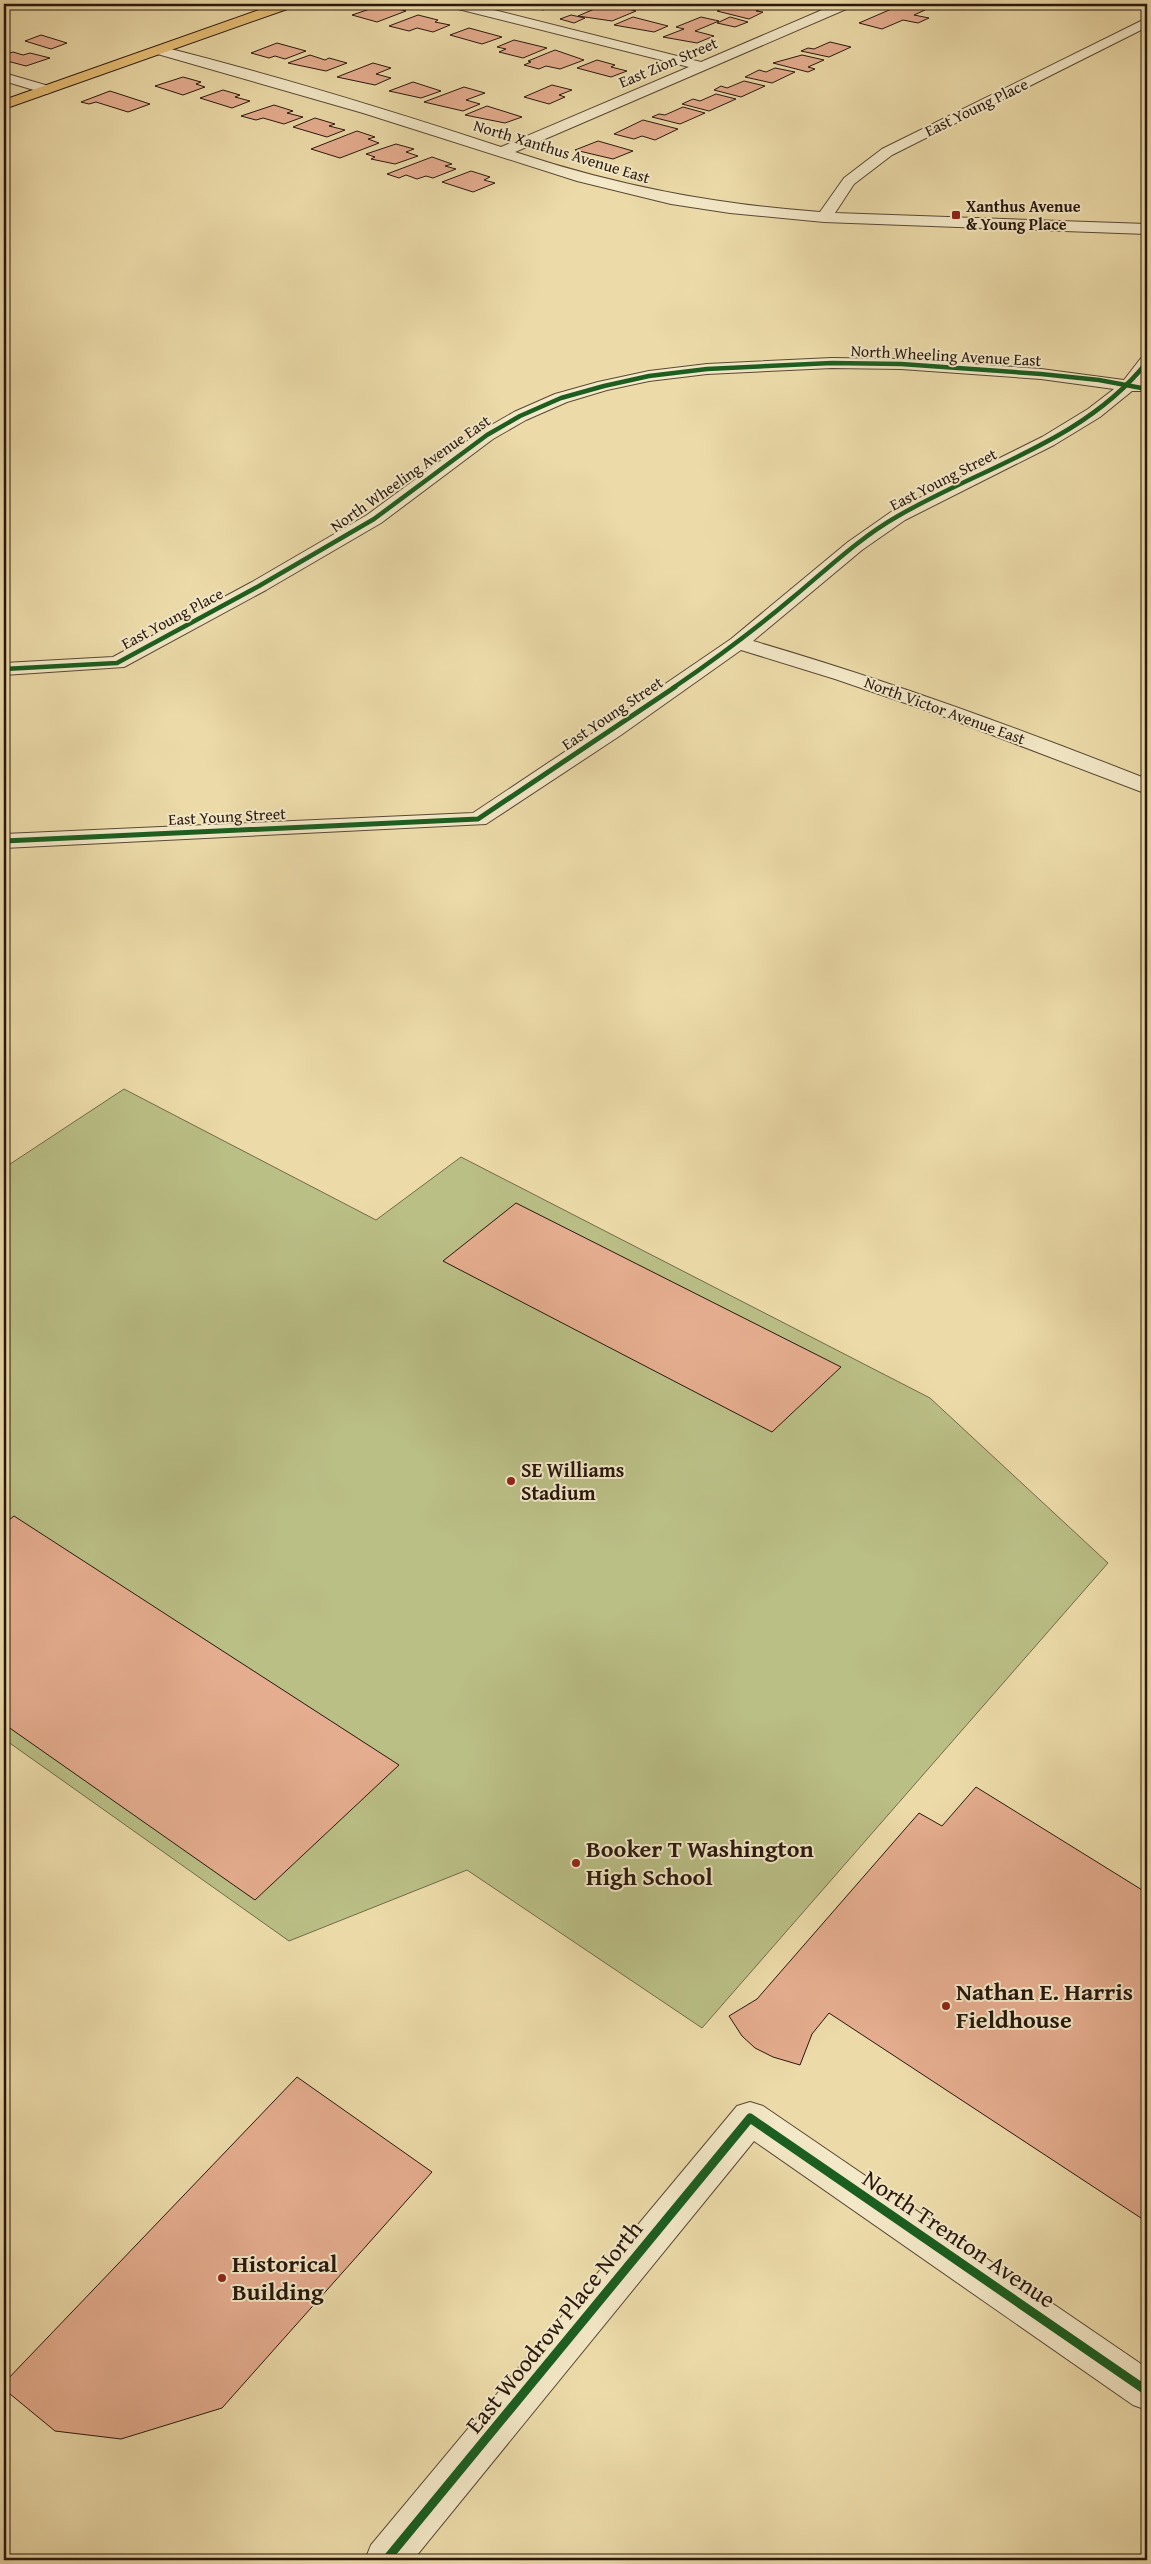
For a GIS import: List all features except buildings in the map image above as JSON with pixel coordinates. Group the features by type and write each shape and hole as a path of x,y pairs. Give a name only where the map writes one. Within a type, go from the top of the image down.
{"main road":[{"path":"4,105 288,4"}],"street":[{"path":"455,4 702,66"},
{"name":"East Zion Street","path":"504,152 846,4"},
{"name":"East Young Place","path":"824,217 850,181 887,152 1147,22"},
{"name":"North Xanthus Avenue East","path":"159,50 356,106 615,188 669,199 729,209 824,217 1147,229"},
{"path":"4,77 47,90"},
{"name":"East Young Street","path":"4,841 478,819 613,730 738,643 840,557 898,516 1048,441 1138,387 1147,362"},
{"name":"North Wheeling Avenue East","path":"260,586 374,519 496,430 520,416 561,398 604,386 649,376 707,369 832,363 901,364 1041,374 1138,387"},
{"name":"East Young Place","path":"4,669 117,663 260,586"},
{"name":"North Victor Avenue East","path":"738,643 905,694 1023,737 1147,788"},
{"name":"North Trenton Avenue","path":"750,2118 1147,2391"},
{"name":"East Woodrow Place North","path":"386,2560 750,2118"}],"green space":[{"name":"SE Williams Stadium","path":"124,1089 376,1220 461,1157 930,1398 1108,1563 702,2028 467,1870 289,1941 4,1739 4,1168"}],"cycle path":[{"path":"4,841 478,819 613,730 738,643 855,546 898,516 1048,441 1094,413 1129,385 1147,362"},
{"path":"4,669 117,663 259,586 374,519 487,435 520,416 561,398 604,386 649,376 707,369 832,363 901,364 1041,374 1099,380 1147,389"},
{"path":"386,2560 750,2118 1147,2391"}],"place":[{"name":"Xanthus Avenue & Young Place","path":"956,215"},
{"name":"SE Williams Stadium","path":"511,1481"},
{"name":"Booker T Washington High School","path":"576,1863"},
{"name":"Nathan E. Harris Fieldhouse","path":"946,2006"},
{"name":"Historical Building","path":"222,2278"}]}
